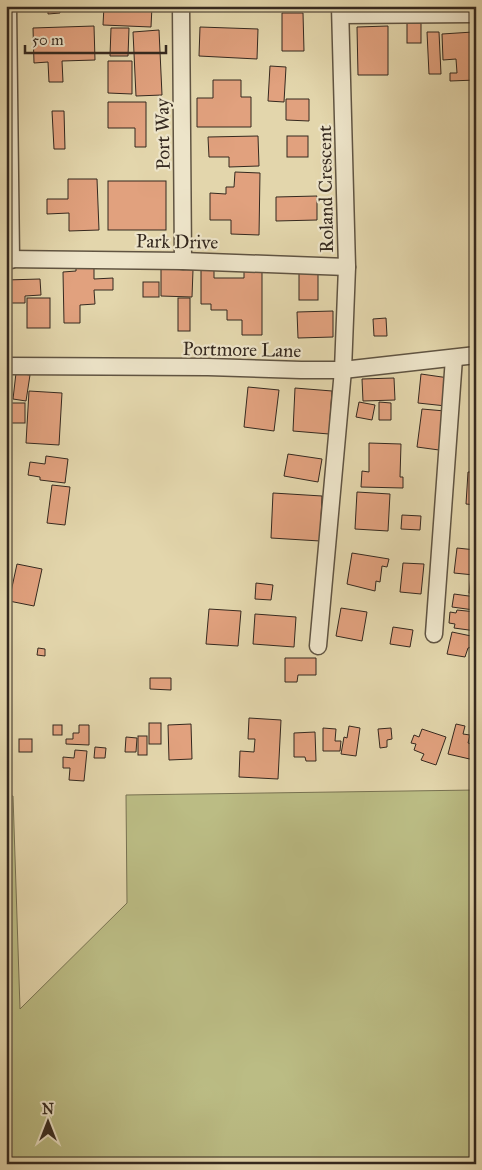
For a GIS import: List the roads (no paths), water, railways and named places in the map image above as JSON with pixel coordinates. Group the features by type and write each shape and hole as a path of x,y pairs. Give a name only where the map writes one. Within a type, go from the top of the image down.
{"street":[{"path":"8,6 8,259"},
{"name":"Port Way","path":"181,6 183,260"},
{"path":"340,10 473,14 476,12"},
{"name":"Roland Crescent","path":"318,646 343,370 347,267 340,10"},
{"name":"Park Drive","path":"8,259 183,260 347,267"},
{"name":"Portmore Lane","path":"6,366 343,370 476,355"},
{"path":"434,634 454,358"}]}
